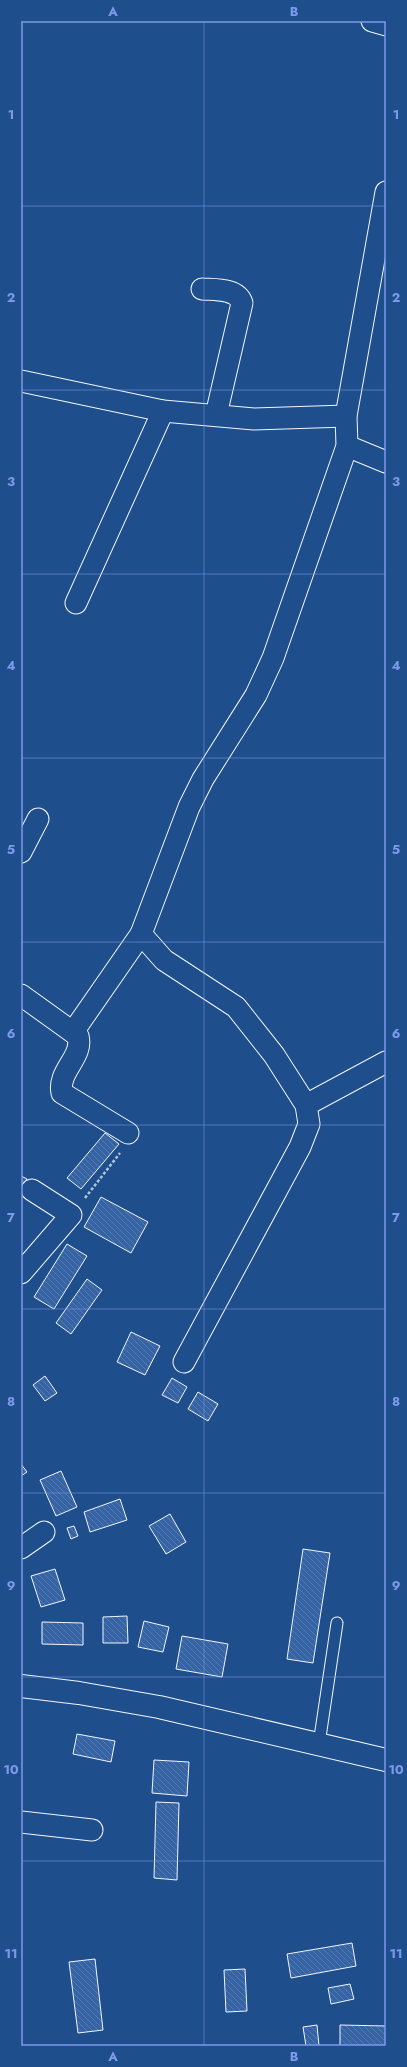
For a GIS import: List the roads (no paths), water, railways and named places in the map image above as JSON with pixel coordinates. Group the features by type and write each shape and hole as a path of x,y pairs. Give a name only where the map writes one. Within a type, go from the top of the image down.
{"street":[{"path":"372,21 386,25"},
{"path":"73,1032 141,934 189,807 203,780 256,695 273,658 347,446 346,416 382,243 386,192"},
{"path":"202,289 234,293 240,296 242,303 216,415"},
{"path":"21,381 164,411 254,419 346,416"},
{"path":"76,603 164,411"},
{"path":"347,446 386,462"},
{"path":"21,852 38,819"},
{"path":"141,934 164,960 236,1007 274,1056 306,1105 309,1124 300,1146 184,1362"},
{"path":"21,995 78,1036 80,1043 78,1052 62,1080 62,1093 128,1133"},
{"path":"306,1105 386,1062"},
{"path":"21,1273 71,1215 32,1190"},
{"path":"21,1548 44,1532"},
{"path":"21,1686 80,1693 159,1707 386,1760"},
{"path":"21,1822 92,1830"}],"lane":[{"path":"319,1744 337,1623"}]}
